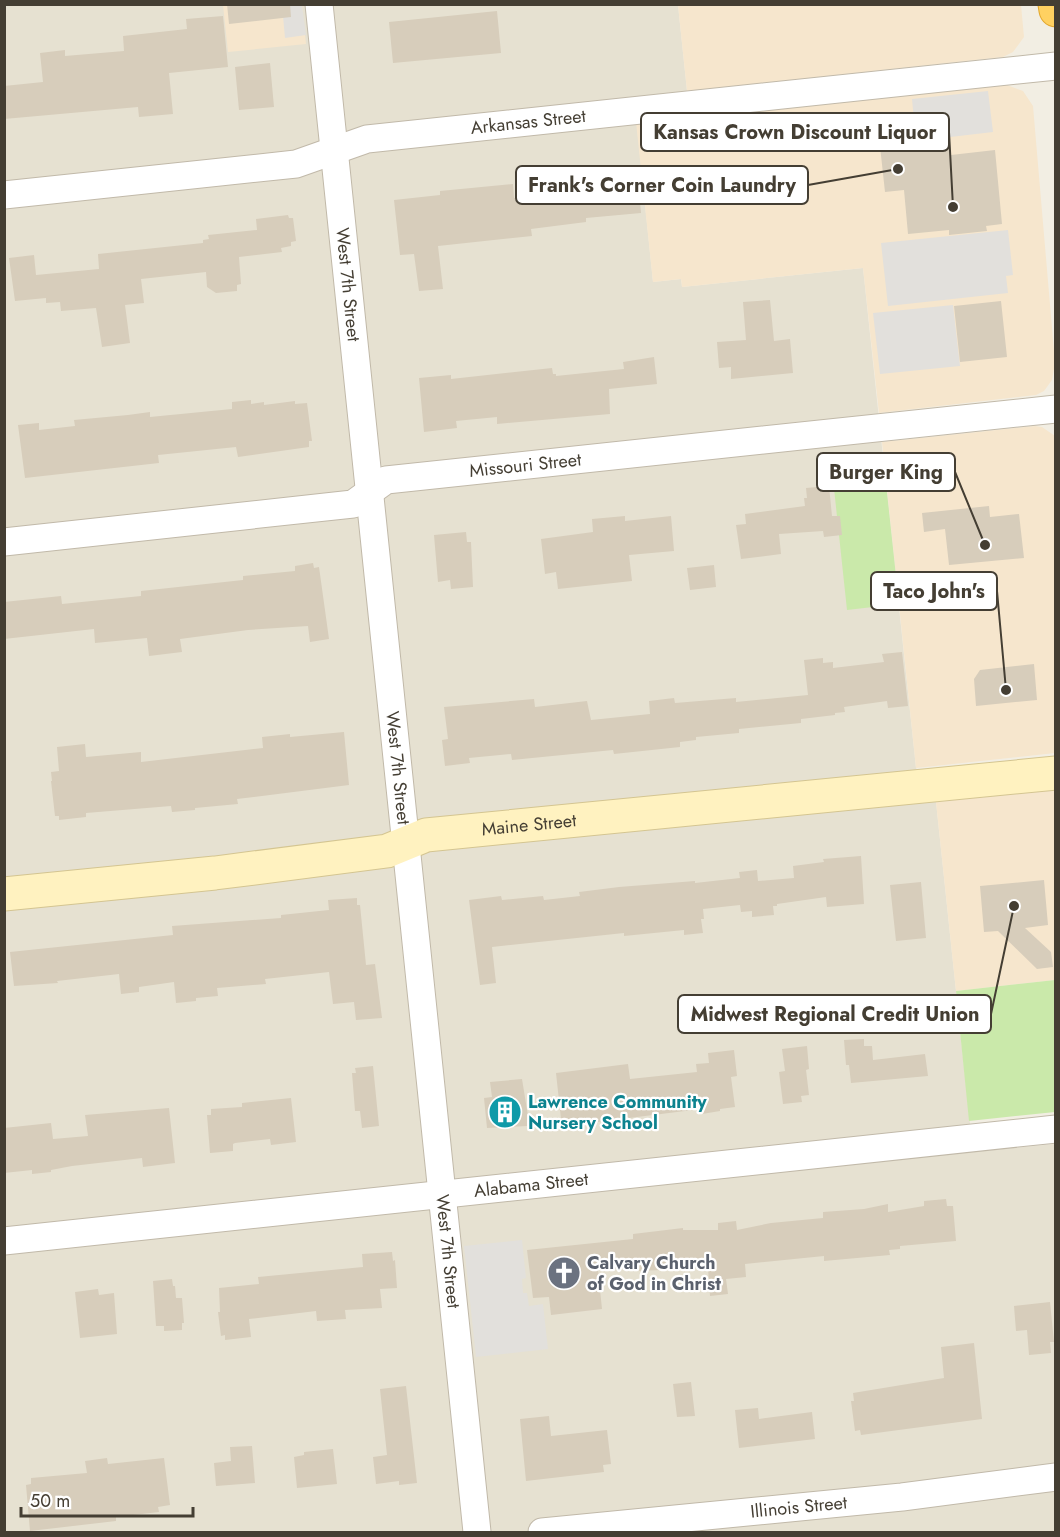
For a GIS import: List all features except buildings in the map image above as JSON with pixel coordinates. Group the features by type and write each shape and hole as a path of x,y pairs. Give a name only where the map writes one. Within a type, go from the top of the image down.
{"highway":[{"path":"1055,4 1056,10"}],"street":[{"name":"West 7th Street","path":"319,4 477,1533"},
{"name":"Arkansas Street","path":"4,195 296,164 367,139 1056,66"},
{"name":"Missouri Street","path":"4,542 353,504 386,480 1056,409"},
{"name":"Maine Street","path":"4,894 215,873 369,854 387,851 426,835 1056,772"},
{"name":"Alabama Street","path":"4,1241 1056,1129"},
{"name":"Illinois Street","path":"542,1533 902,1497 1056,1477"}],"shaded area":[{"path":"5,5 678,5 687,91 634,97 653,282 681,279 682,287 863,268 916,768 936,802 973,1152 1055,1144 1055,1532 5,1532"},
{"path":"223,5 302,5 306,44 228,52"},
{"path":"282,5 302,5 306,35 285,38"},
{"path":"678,5 1021,5 1024,37 1013,52 1003,57 687,91"},
{"path":"1007,85 1023,91 1033,106 1055,363 1052,380 1044,391 1036,395 879,413 863,268 682,287 681,279 653,282 636,122"},
{"path":"988,91 993,132 916,141 912,99"},
{"path":"1008,230 1013,275 1006,276 1008,293 888,306 881,243"},
{"path":"953,305 960,366 880,374 873,313"},
{"path":"1042,427 1055,436 1055,753 916,768 882,442"},
{"path":"1055,790 1055,980 956,991 936,802"},
{"path":"522,1240 526,1278 522,1279 523,1293 527,1293 529,1306 543,1304 548,1349 476,1357 464,1246"}],"green space":[{"path":"885,474 899,604 847,610 833,479"},
{"path":"1055,980 1055,1112 969,1121 956,991"}],"place":[{"name":"Frank's Corner Coin Laundry","path":"898,169"},
{"name":"Kansas Crown Discount Liquor","path":"953,207"},
{"name":"Burger King","path":"985,545"},
{"name":"Taco John's","path":"1006,690"},
{"name":"Midwest Regional Credit Union","path":"1014,906"},
{"name":"Lawrence Community Nursery School","path":"505,1112"},
{"name":"Calvary Church of God in Christ","path":"564,1273"}]}
